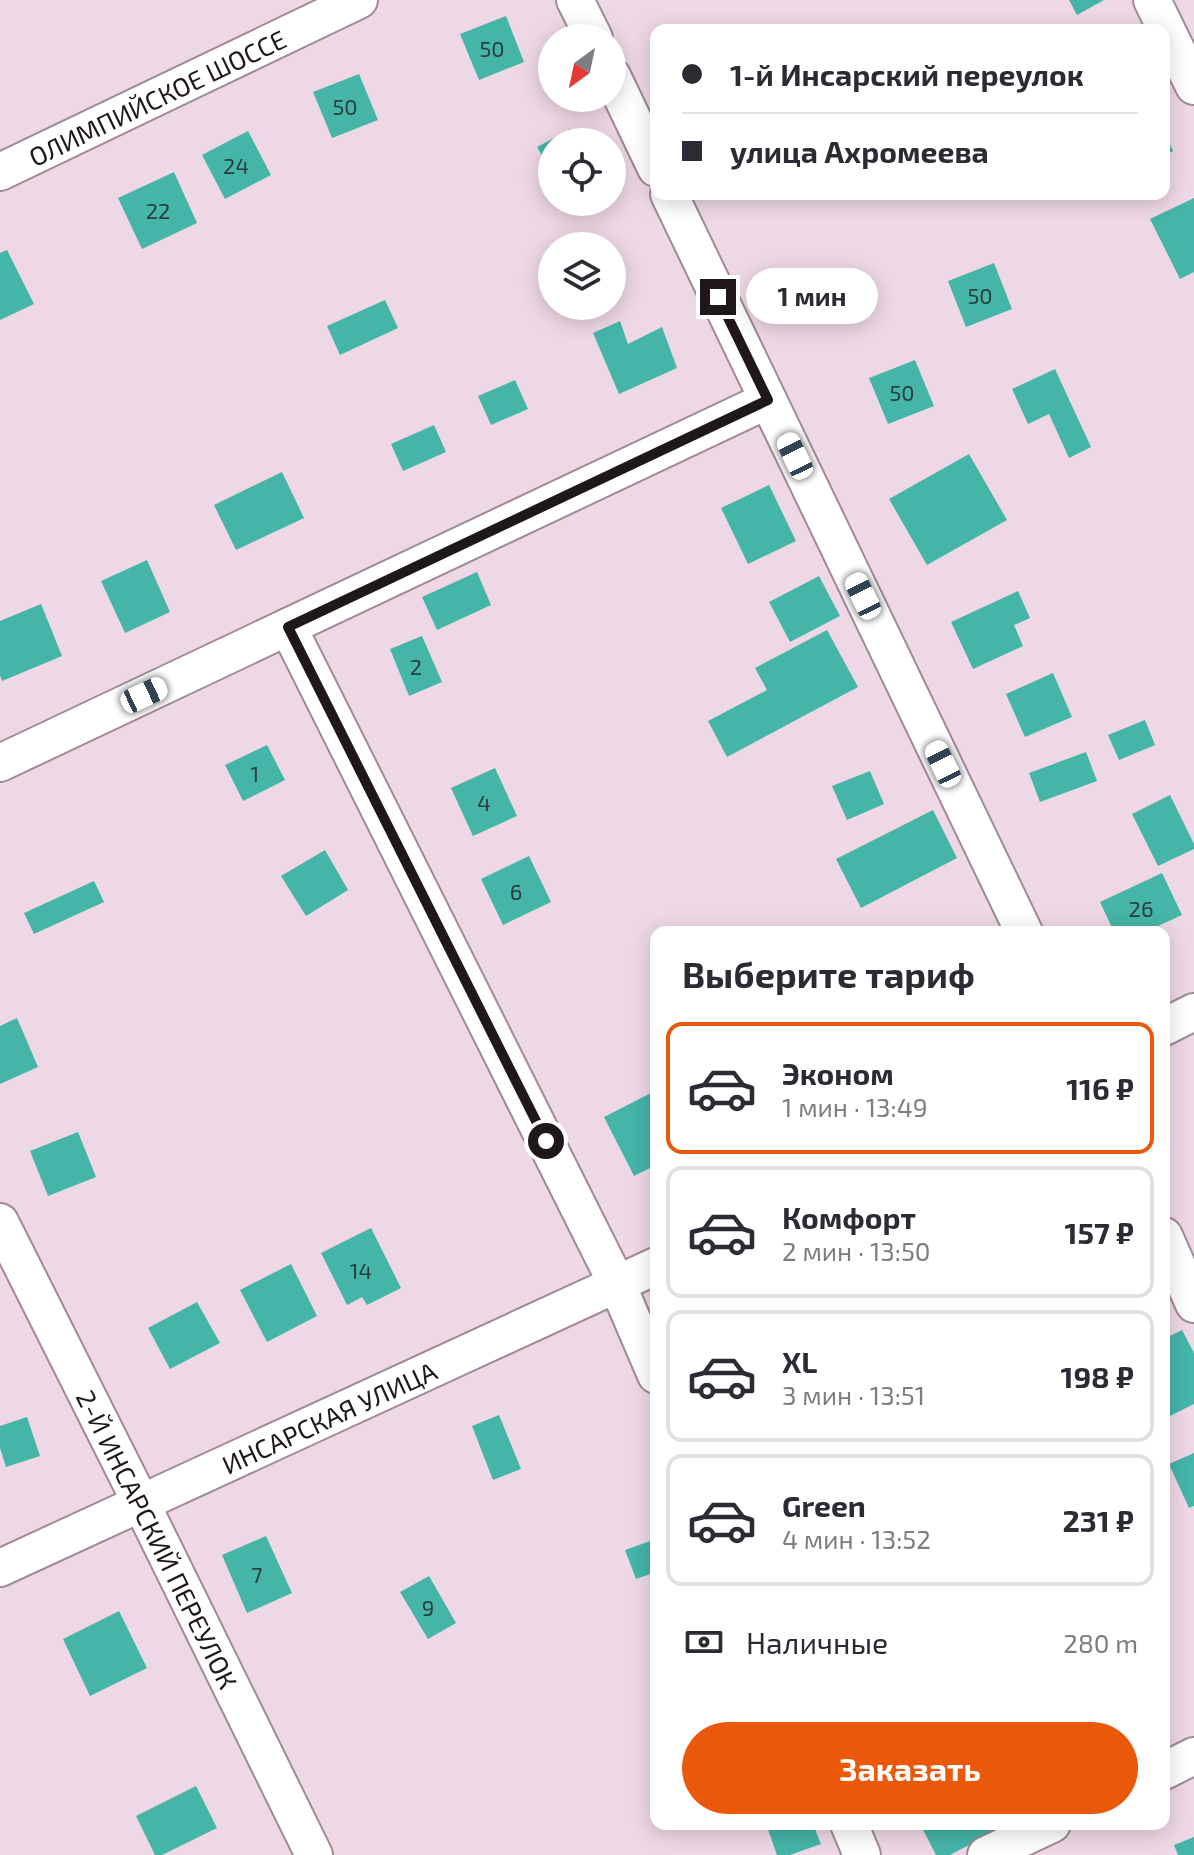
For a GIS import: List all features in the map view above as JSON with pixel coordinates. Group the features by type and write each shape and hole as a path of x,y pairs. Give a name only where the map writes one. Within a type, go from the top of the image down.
{"street":[{"name":"ОЛИМПИЙСКОЕ ШОССЕ","path":"0,172 359,0"},
{"path":"575,0 587,24"},
{"path":"1152,0 1164,24"},
{"path":"1170,37 1194,86"},
{"path":"626,105 650,155"},
{"path":"672,200 1021,926"},
{"path":"0,763 768,400"},
{"path":"288,627 617,1284 650,1361"},
{"path":"1170,1024 1194,1012"},
{"name":"2-Й ИНСАРСКИЙ ПЕРЕУЛОК","path":"0,1222 314,1855"},
{"path":"1170,1250 1194,1304"},
{"name":"ИНСАРСКАЯ УЛИЦА","path":"0,1568 650,1269"},
{"path":"1170,1768 1194,1756"},
{"path":"852,1830 862,1855"},
{"path":"986,1855 1039,1830"}],"building":[{"path":"1069,0 1104,0 1077,15"},
{"path":"506,16 524,62 479,80 460,34"},
{"path":"359,74 378,120 332,138 313,92"},
{"path":"248,131 271,175 225,199 202,155"},
{"path":"174,172 197,223 142,249 118,198"},
{"path":"1194,198 1194,272 1180,279 1150,219"},
{"path":"7,250 34,304 0,320 0,253"},
{"path":"994,263 1012,309 966,327 948,281"},
{"path":"385,300 398,328 340,355 327,326"},
{"path":"620,321 628,344 662,327 677,368 619,394 593,333"},
{"path":"915,360 934,406 888,424 869,378"},
{"path":"1055,369 1091,447 1069,458 1049,414 1028,424 1012,389"},
{"path":"515,380 528,409 491,425 478,396"},
{"path":"434,425 446,452 403,471 391,444"},
{"path":"969,454 1007,520 927,565 889,499"},
{"path":"282,472 304,518 236,550 214,505"},
{"path":"769,485 796,541 748,564 721,508"},
{"path":"147,560 170,612 125,633 101,581"},
{"path":"477,572 491,605 437,630 422,597"},
{"path":"819,576 840,616 790,642 769,602"},
{"path":"1018,591 1030,618 1014,625 1023,646 973,669 951,622"},
{"path":"41,604 62,656 2,681 0,621"},
{"path":"827,630 858,687 727,757 708,721 767,690 755,668"},
{"path":"422,636 442,682 409,696 390,649"},
{"path":"1053,673 1072,717 1025,737 1006,694"},
{"path":"1145,720 1155,745 1119,760 1108,735"},
{"path":"267,745 285,780 243,801 225,765"},
{"path":"1086,752 1097,781 1040,802 1029,773"},
{"path":"495,768 517,816 473,836 451,788"},
{"path":"870,771 884,804 847,820 832,786"},
{"path":"1170,795 1194,849 1158,866 1132,814"},
{"path":"933,810 957,858 861,908 836,859"},
{"path":"325,850 348,890 306,916 281,876"},
{"path":"529,856 551,902 503,925 481,879"},
{"path":"1162,873 1182,915 1158,926 1111,926 1100,902"},
{"path":"94,881 104,902 34,934 24,913"},
{"path":"17,1018 38,1067 0,1084 0,1026"},
{"path":"650,1094 650,1168 634,1176 604,1117"},
{"path":"78,1132 96,1177 48,1196 30,1151"},
{"path":"371,1228 401,1288 367,1305 362,1297 347,1305 321,1253"},
{"path":"291,1264 317,1316 267,1342 240,1290"},
{"path":"197,1302 220,1343 170,1369 148,1328"},
{"path":"1182,1330 1194,1353 1194,1404 1170,1416 1170,1336"},
{"path":"499,1415 521,1469 493,1480 472,1426"},
{"path":"27,1417 40,1456 6,1467 0,1448 0,1426"},
{"path":"1194,1453 1194,1506 1189,1508 1170,1464"},
{"path":"266,1536 292,1593 247,1613 222,1555"},
{"path":"650,1541 650,1574 636,1579 625,1550"},
{"path":"429,1576 456,1623 428,1639 400,1592"},
{"path":"119,1611 147,1668 90,1696 63,1639"},
{"path":"196,1786 217,1828 162,1855 155,1855 136,1816"},
{"path":"768,1830 815,1830 821,1844 790,1855 777,1855"},
{"path":"923,1830 998,1830 950,1855 936,1855"},
{"path":"1194,1837 1194,1855 1178,1855 1174,1845"}],"route":[{"path":"546,1141 288,627 768,400 718,297"}]}
